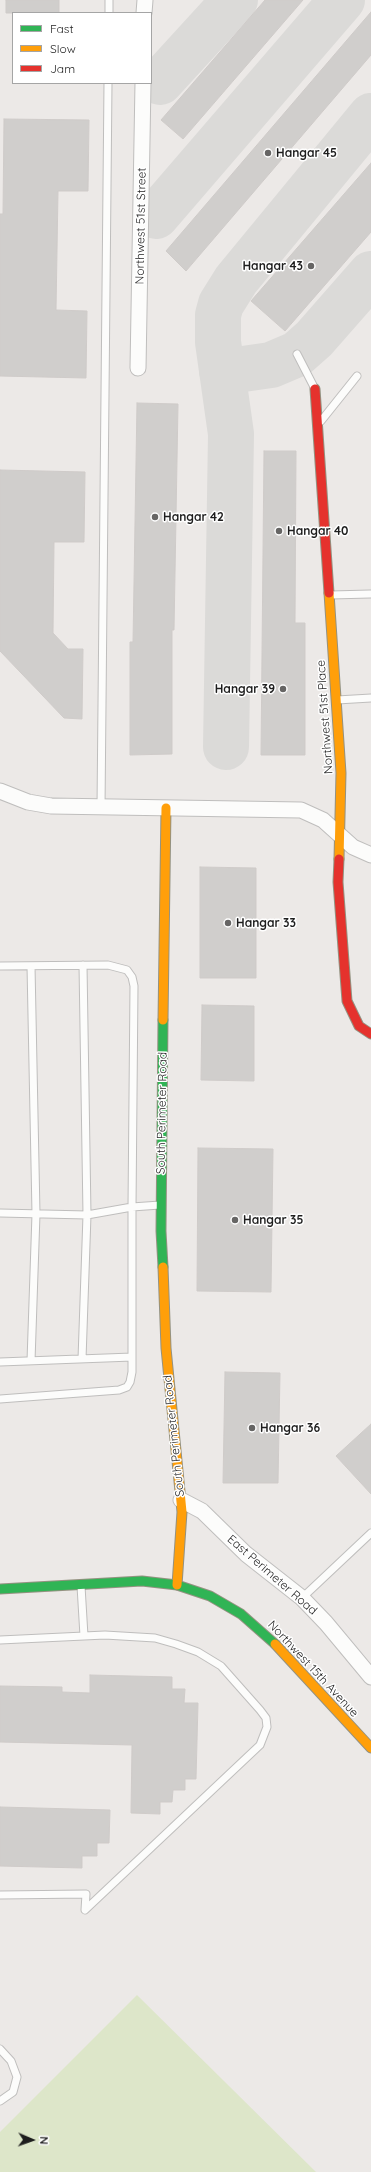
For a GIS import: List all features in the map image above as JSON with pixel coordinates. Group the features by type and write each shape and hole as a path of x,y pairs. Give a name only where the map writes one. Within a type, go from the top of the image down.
{"street":[{"path":"144,12 145,0"},
{"name":"Northwest 51st Street","path":"138,368 143,84"},
{"name":"Northwest 51st Place","path":"315,389 342,773 338,882 347,1001 350,1011 359,1026 371,1034"},
{"path":"0,790 15,797 40,805 301,810 323,820 340,836 360,851 371,854"},
{"name":"South Perimeter Road","path":"166,808 161,1205 163,1306 181,1500 182,1529 177,1585"},
{"name":"East Perimeter Road","path":"181,1500 202,1511 246,1554 302,1598 326,1623 371,1677"},
{"name":"Northwest 15th Avenue","path":"0,1589 142,1580 177,1585 210,1596 255,1625 283,1651 371,1748"}],"lane":[{"path":"109,0 109,12"},
{"path":"101,807 108,84"},
{"path":"297,354 315,389"},
{"path":"317,426 357,376"},
{"path":"329,595 370,594"},
{"path":"336,700 371,698"},
{"path":"0,966 119,967 127,970 132,977 134,986 132,1357 130,1382 127,1387 119,1390 0,1398"},
{"path":"31,966 36,1214 31,1361"},
{"path":"82,1359 87,1215 83,966"},
{"path":"0,1213 87,1215 132,1207 161,1205"},
{"path":"0,1362 132,1357"},
{"path":"302,1598 371,1533"},
{"path":"80,1584 84,1636"},
{"path":"0,1640 84,1636 154,1638 198,1652 221,1666 260,1710 266,1718 267,1726 260,1745 85,1910 86,1894 0,1895"},
{"path":"0,2049 11,2061 17,2077 13,2092 0,2101"}],"green space":[{"path":"137,1995 316,2172 0,2172 0,2132"}],"building":[{"path":"6,0 59,0 59,12 6,13"},
{"path":"265,0 303,0 183,139 161,120"},
{"name":"Hangar 45","path":"371,12 371,55 186,271 166,251"},
{"path":"4,119 89,120 88,191 58,191 56,310 87,311 86,378 0,376 0,214 3,214"},
{"name":"Hangar 43","path":"371,163 371,232 285,331 251,301"},
{"name":"Hangar 42","path":"137,403 178,404 174,630 172,630 172,754 130,755 130,642 133,642"},
{"path":"264,451 296,451 295,623 305,623 305,755 261,755"},
{"path":"0,470 85,472 84,542 54,542 53,633 68,649 83,649 82,719 64,718 0,651"},
{"name":"Hangar 33","path":"200,867 256,868 256,978 200,978"},
{"path":"202,1005 254,1006 254,1081 201,1080"},
{"name":"Hangar 35","path":"198,1148 273,1149 271,1292 197,1291"},
{"name":"Hangar 36","path":"225,1372 280,1373 278,1483 223,1483"},
{"path":"371,1424 371,1494 336,1456"},
{"path":"90,1675 172,1677 172,1689 185,1689 184,1703 198,1703 196,1779 185,1779 185,1790 173,1790 172,1802 160,1802 160,1814 131,1813 132,1745 0,1742 0,1686 62,1687 62,1692 90,1693"},
{"path":"0,1807 110,1810 109,1843 97,1843 97,1856 82,1856 82,1868 0,1866"}],"taxiway":[{"path":"160,82 235,0"},
{"path":"156,216 342,0"},
{"path":"226,747 231,434 218,342 218,315 221,304 236,280 371,116"},
{"path":"222,372 271,365 297,354 314,339 371,274"}],"traffic: fast":[{"path":"163,1020 161,1231 163,1267"},
{"path":"0,1589 142,1581 177,1585 210,1596 241,1614 275,1644"}],"traffic: slow":[{"path":"329,593 341,773 339,859"},
{"path":"163,1020 166,808"},
{"path":"163,1267 166,1348 182,1512 177,1585"},
{"path":"275,1644 371,1748"}],"traffic: jam":[{"path":"315,389 329,593"},
{"path":"339,859 338,882 347,1001 359,1026 371,1034"}],"place":[{"name":"Hangar 45","path":"268,153"},
{"name":"Hangar 43","path":"311,266"},
{"name":"Hangar 42","path":"155,517"},
{"name":"Hangar 40","path":"279,531"},
{"name":"Hangar 39","path":"283,689"},
{"name":"Hangar 33","path":"228,923"},
{"name":"Hangar 35","path":"235,1220"},
{"name":"Hangar 36","path":"252,1428"}]}
